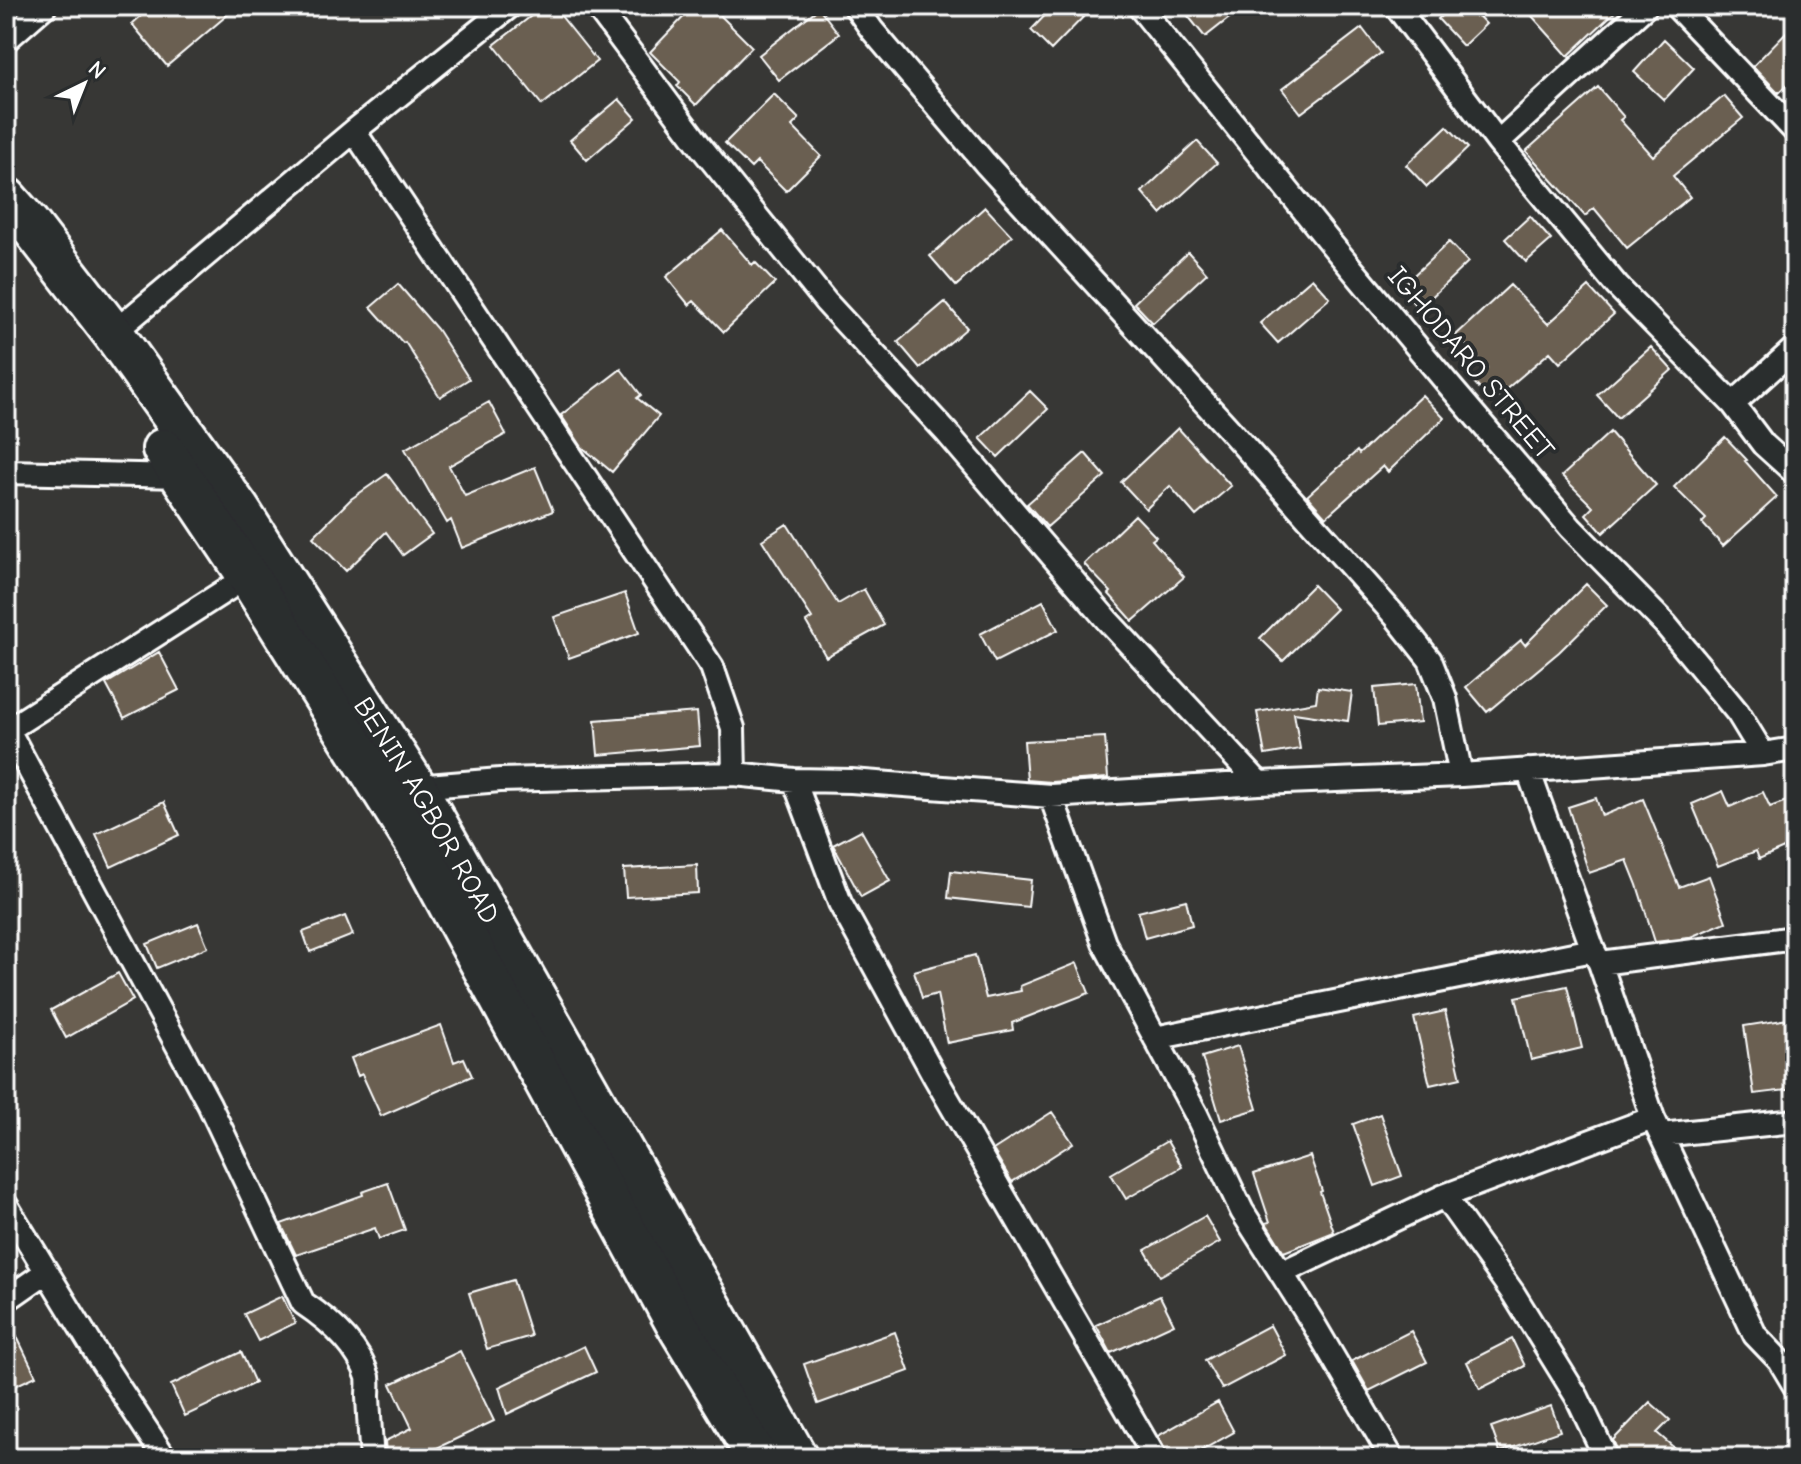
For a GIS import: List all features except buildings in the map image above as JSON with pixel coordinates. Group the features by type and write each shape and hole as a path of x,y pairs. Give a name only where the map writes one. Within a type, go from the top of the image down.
{"highway":[{"name":"BENIN AGBOR ROAD","path":"6,198 113,333 238,508 416,787 692,1312 758,1458"},
{"name":"BENIN AGBOR ROAD","path":"6,237 94,347 248,576 415,842 692,1312 797,1458"}],"street":[{"path":"6,40 45,6"},
{"path":"113,333 354,131 510,6"},
{"path":"596,6 701,147 826,302 947,433 1107,620 1259,783"},
{"path":"855,6 985,163 1227,427 1396,617 1430,660 1445,698 1461,775"},
{"name":"IGHODARO STREET","path":"1139,6 1458,396 1571,528 1674,635 1738,713 1763,754"},
{"path":"1396,6 1498,142 1617,286 1733,404 1763,444 1795,473"},
{"path":"1498,142 1646,6"},
{"path":"1676,6 1795,131"},
{"path":"354,131 712,667 733,728 734,774"},
{"path":"1733,404 1795,348"},
{"path":"6,472 181,476"},
{"path":"248,576 7,731 209,1104 303,1303 338,1331 356,1353 369,1380 372,1458"},
{"path":"416,787 500,780 734,774 1051,796 1461,775 1763,754 1795,749"},
{"path":"1528,770 1657,1126 1755,1335 1780,1361 1795,1386"},
{"path":"794,780 840,903 935,1077 1155,1458"},
{"path":"1051,796 1104,943 1196,1114 1242,1211 1313,1323 1392,1458"},
{"path":"1155,1038 1596,957 1795,938"},
{"path":"1281,1273 1444,1196 1657,1126 1795,1121"},
{"path":"1444,1196 1513,1293 1577,1397 1606,1458"},
{"path":"6,1205 98,1356 165,1458"},
{"path":"6,1300 46,1272"}]}
